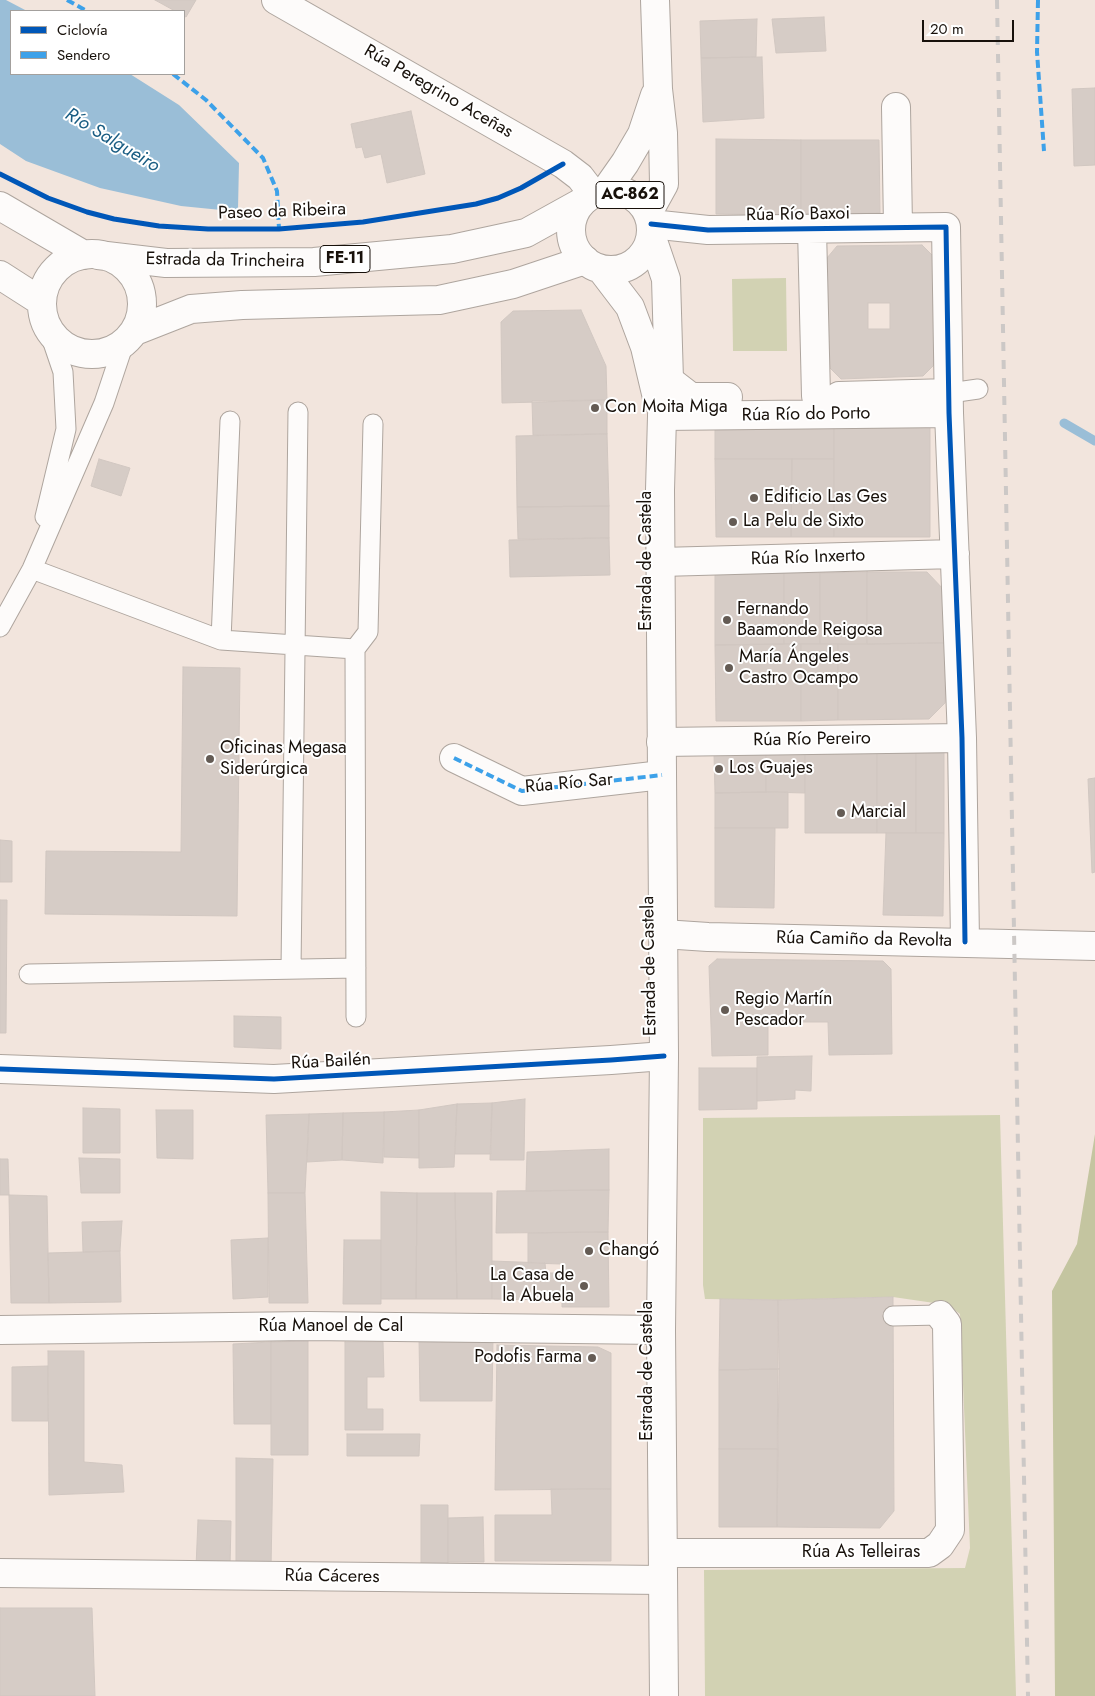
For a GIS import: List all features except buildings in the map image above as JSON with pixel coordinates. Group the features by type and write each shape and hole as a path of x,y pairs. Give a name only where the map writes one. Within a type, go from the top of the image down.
{"main road":[{"name":"Rúa Peregrino Aceñas","path":"276,0 563,164 580,177 594,196"},
{"name":"AC-862","path":"593,264 614,270 628,267 639,259 647,248 650,224 664,184 655,0"},
{"name":"AC-862","path":"658,89 642,134 625,163 575,213 572,225 572,238 577,250 593,264 630,307 644,347 662,416"},
{"path":"896,107 898,227"},
{"name":"AC-862","path":"594,196 618,190 630,195 640,202 650,224 666,279 669,380 662,416"},
{"name":"Estrada da Trincheira","path":"91,255 166,264 314,262 452,249 526,232 594,196"},
{"name":"Estrada da Trincheira","path":"0,206 91,255 115,259 128,269 138,282 142,299 141,315 130,337"},
{"name":"Rúa Río Baxoi","path":"650,224 708,230 946,227 950,403"},
{"path":"812,228 816,396"},
{"path":"91,255 71,259 60,266 51,276 45,289 45,313 54,337 79,353 93,354 110,351 130,337 191,309 242,305 439,300 593,264"},
{"path":"0,275 45,313"},
{"path":"669,380 691,397 816,396 950,403 962,738 965,942"},
{"name":"Rúa Río do Porto","path":"662,416 950,403"},
{"name":"Estrada de Castela","path":"662,416 660,490 664,1056 661,1330 664,1696"},
{"name":"Rúa Río Inxerto","path":"661,562 955,554"},
{"name":"Rúa Río Pereiro","path":"661,742 962,738"},
{"name":"Rúa Río Sar","path":"454,758 522,791 662,776"},
{"name":"Rúa Camiño da Revolta","path":"663,934 708,937 1095,946"},
{"name":"Rúa Bailén","path":"0,1069 274,1079 664,1056"},
{"name":"Rúa As Telleiras","path":"663,1553 929,1553 940,1545 950,1530 947,1324 940,1315"},
{"name":"Rúa Manoel de Cal","path":"0,1330 308,1326 661,1330"},
{"name":"Rúa Cáceres","path":"0,1574 663,1580"}],"lane":[{"path":"32,569 66,429 63,372 45,313"},
{"path":"0,627 32,569 104,403 130,337"},
{"path":"950,403 978,389"},
{"path":"292,969 298,412"},
{"path":"221,640 230,421"},
{"path":"356,1017 355,648 368,632 374,424"},
{"path":"32,569 221,640 355,648"},
{"path":"29,974 356,968"},
{"path":"893,1316 940,1315"}],"green space":[{"path":"786,278 787,351 733,351 732,279"},
{"path":"1000,1115 1016,1696 705,1696 704,1570 965,1568 970,1548 960,1314 948,1305 893,1297 778,1300 705,1299 703,1285 703,1118"},
{"path":"1095,1134 1095,1696 1055,1696 1052,1291 1077,1244"}],"water":[{"path":"0,0 6,0 25,10 10,10 10,75 132,75 179,105 239,163 238,209 221,210 181,206 100,188 26,161 0,144"}],"waterway":[{"name":"Río Salgueiro","path":"1064,423 1095,441"}],"railway":[{"path":"997,0 1028,1696"}],"marked path":[{"path":"67,0 85,10"},
{"path":"1038,0 1037,52 1044,151"},
{"path":"174,75 206,100 263,158 277,191 279,229"},
{"path":"454,758 522,791 662,775"}],"cycle path":[{"name":"Paseo da Ribeira","path":"0,174 48,198 87,212 114,219 159,226 208,229 279,229 363,222 476,204 498,198 521,188 563,164"},
{"path":"651,224 708,230 946,227 949,413 962,738 965,942"},
{"path":"0,1069 274,1079 664,1056"}],"place":[{"name":"Con Moita Miga","path":"595,408"},
{"name":"Edificio Las Ges","path":"754,498"},
{"name":"La Pelu de Sixto","path":"733,522"},
{"name":"Fernando Baamonde Reigosa","path":"727,620"},
{"name":"María Ángeles Castro Ocampo","path":"729,668"},
{"name":"Oficinas Megasa Siderúrgica","path":"210,759"},
{"name":"Los Guajes","path":"719,769"},
{"name":"Marcial","path":"841,813"},
{"name":"Regio Martín Pescador","path":"725,1010"},
{"name":"Changó","path":"589,1251"},
{"name":"La Casa de la Abuela","path":"584,1286"},
{"name":"Podofis Farma","path":"592,1358"}]}
